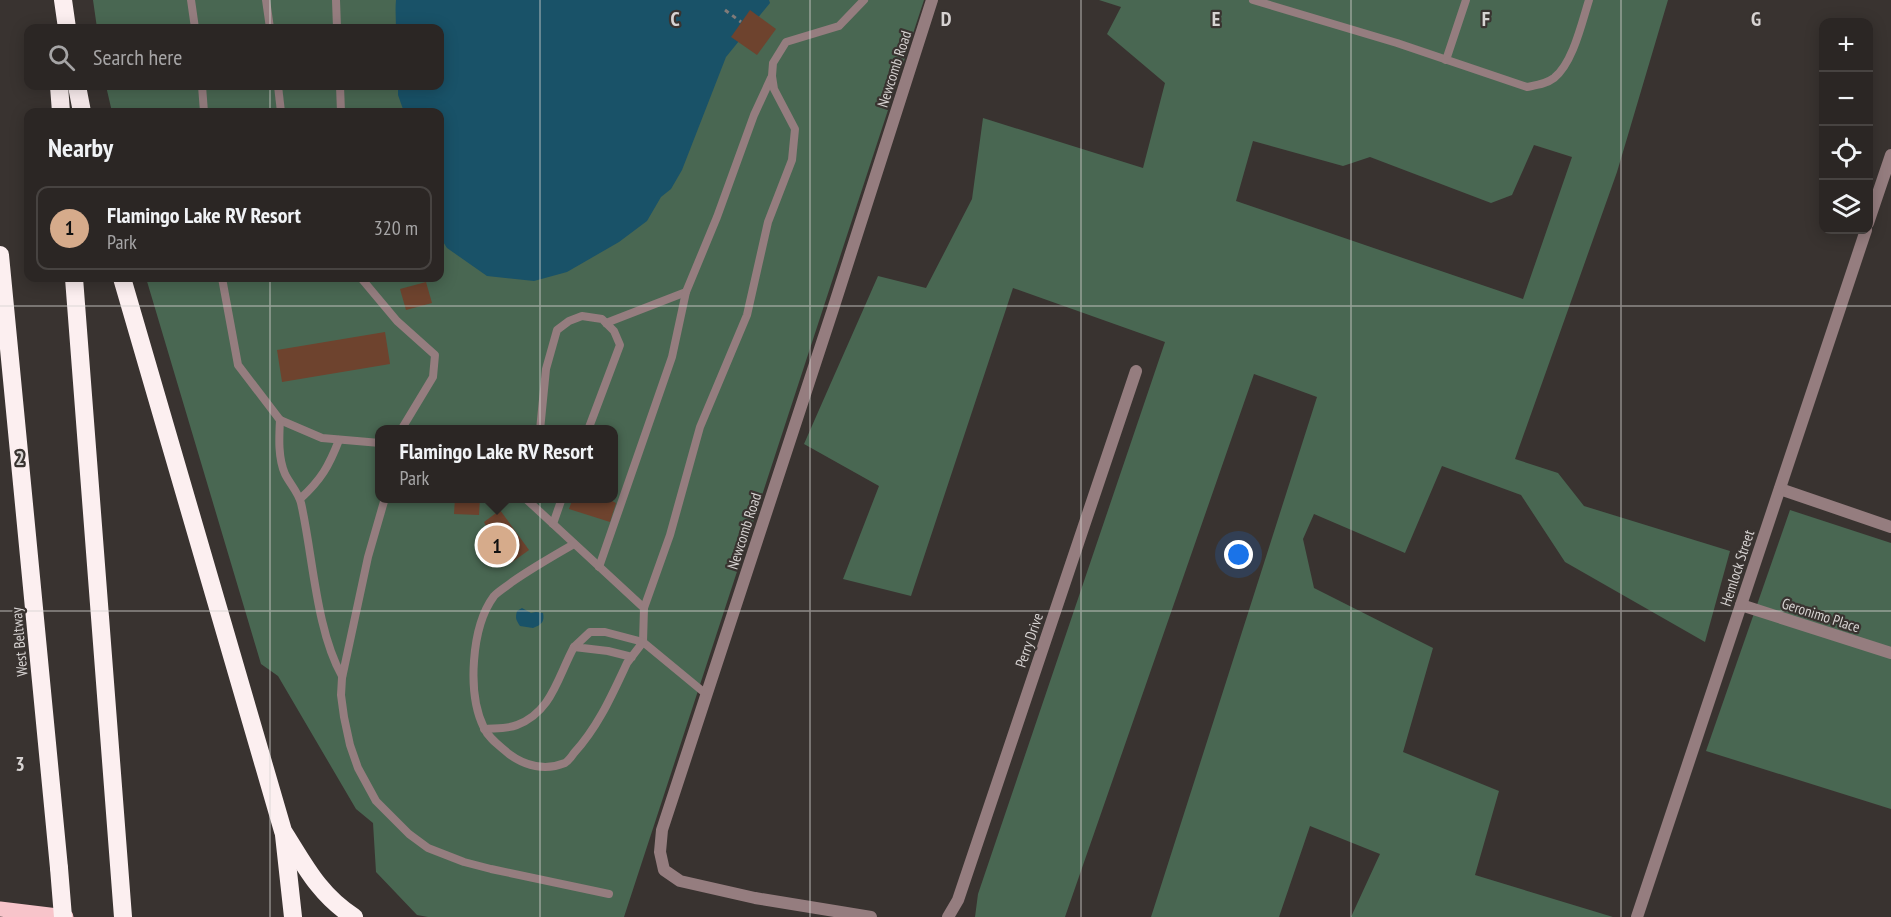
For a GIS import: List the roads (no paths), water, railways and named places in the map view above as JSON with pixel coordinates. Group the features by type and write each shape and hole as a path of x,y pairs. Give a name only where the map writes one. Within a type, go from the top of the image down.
{"highway":[{"path":"52,0 55,24"},
{"path":"63,0 66,24"},
{"path":"59,90 61,108"},
{"path":"78,90 81,108"},
{"name":"West Beltway","path":"0,255 65,917"},
{"path":"74,282 123,917"},
{"path":"123,282 283,831 293,917"},
{"path":"283,831 317,885 332,901 354,917"}],"main road":[{"path":"0,909 65,917"}],"street":[{"name":"Newcomb Road","path":"871,917 755,898 680,881 664,870 660,852 662,830 932,0"},
{"path":"1873,210 1891,154"},
{"name":"Hemlock Street","path":"1637,917 1865,234"},
{"name":"Perry Drive","path":"948,917 958,900 1136,371"},
{"path":"1780,489 1891,527"},
{"name":"Geronimo Place","path":"1741,605 1891,653"}],"lane":[{"path":"191,0 194,24"},
{"path":"266,0 269,24"},
{"path":"336,0 337,24"},
{"path":"574,544 496,594 484,612 478,631 473,678 476,706 484,729 495,742 519,761 540,767 566,762 587,739 632,657 643,642 644,608 670,535 700,427 747,315 768,222 792,160 795,129 774,89 773,63 786,42 839,26 864,0"},
{"path":"1253,0 1527,87 1543,84 1555,78 1566,64 1589,0"},
{"path":"1446,60 1466,0"},
{"path":"599,567 672,357 686,292 717,217 754,115 772,76"},
{"path":"202,90 204,108"},
{"path":"278,90 281,108"},
{"path":"340,90 341,108"},
{"path":"223,282 238,365 280,420 322,438 375,443"},
{"path":"364,282 397,321 435,355 433,377 403,425"},
{"path":"606,323 686,292"},
{"path":"540,425 546,369 557,330 569,321 582,316 602,319 614,331 620,345 590,425"},
{"path":"280,420 279,440 285,475 300,499 330,652 342,676"},
{"path":"300,499 326,470 339,440"},
{"path":"384,503 368,557 342,676 341,695 350,746 358,768 376,801 428,848 464,862 491,869 609,894"},
{"path":"530,503 644,608"},
{"path":"553,524 560,503"},
{"path":"484,729 516,726 532,717 548,702 574,647 590,632 605,632 643,642 706,694"},
{"path":"574,647 608,651 632,657"}],"water":[{"path":"396,0 769,0 770,3 726,57 682,170 671,189 661,197 647,221 619,242 567,272 534,281 487,276 447,248 444,243 444,108 403,108 398,90 444,90 444,24 396,24"},
{"path":"522,608 531,613 543,613 542,623 533,628 520,626 516,615 517,611"}],"place":[{"name":"Flamingo Lake RV Resort","path":"497,545"}]}
